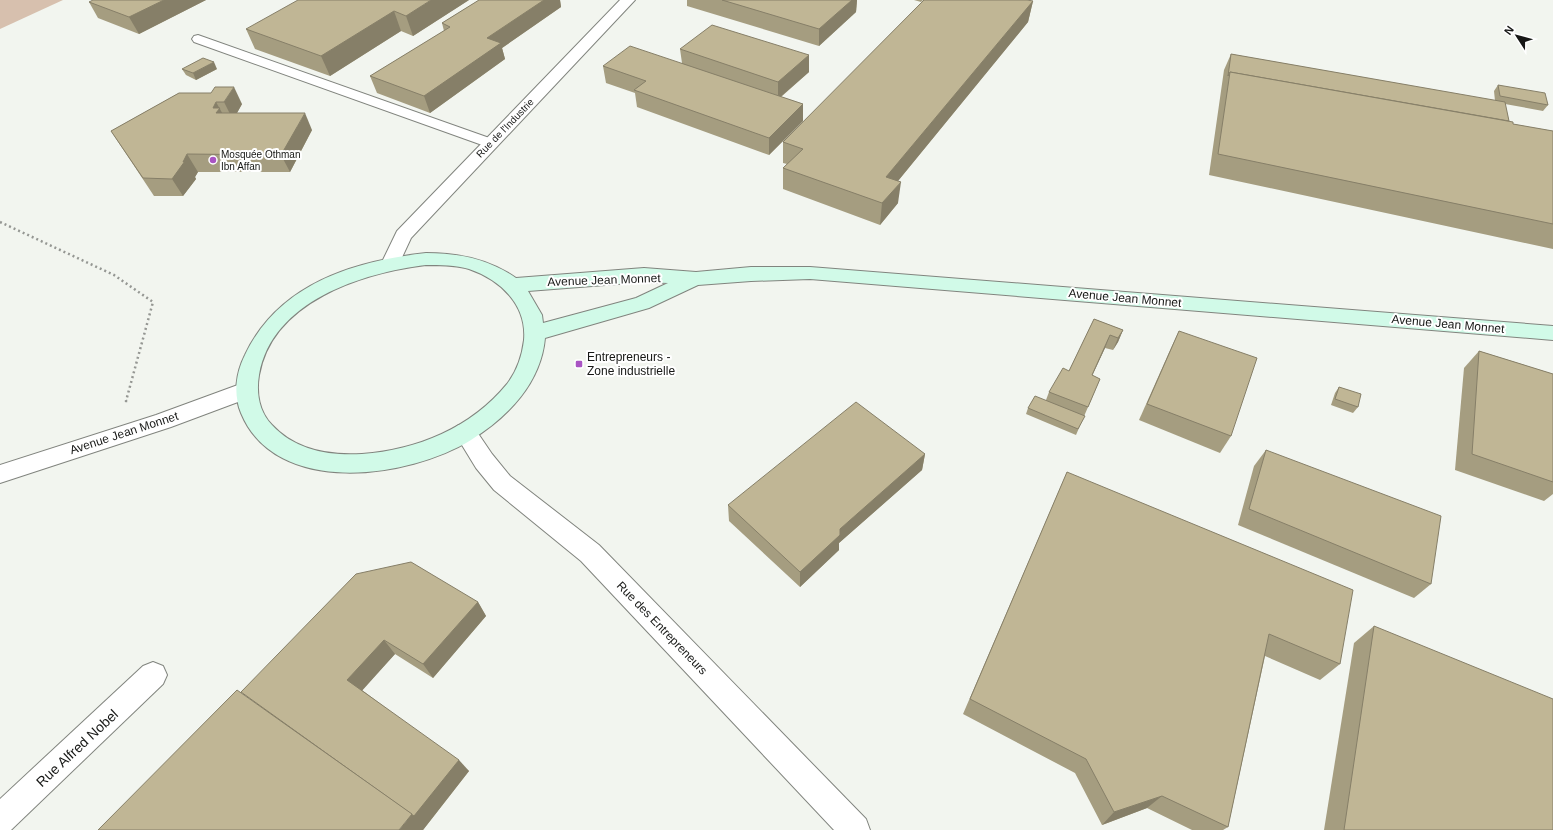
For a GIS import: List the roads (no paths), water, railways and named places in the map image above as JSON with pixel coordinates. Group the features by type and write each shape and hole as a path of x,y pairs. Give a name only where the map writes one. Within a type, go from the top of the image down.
{"street":[{"name":"Rue de l'Industrie","path":"390,262 404,235 490,143 628,0"},
{"path":"426,259 460,261 489,270 513,285 529,305 535,320 533,354 526,372 515,390 500,407 480,423 435,448 386,462 338,464 316,460 296,454 279,445 265,434 255,420 249,406 246,390 248,373 254,356 275,324 291,309 308,296 347,275 390,262 426,259"},
{"name":"Avenue Jean Monnet","path":"513,285 644,275 696,279 751,274 810,273 1553,333"},
{"name":"Avenue Jean Monnet","path":"535,333 642,303 696,279"},
{"name":"Avenue Jean Monnet","path":"0,474 163,421 246,390"},
{"name":"Rue des Entrepreneurs","path":"465,432 484,461 502,483 590,553 855,830"},
{"name":"Rue Alfred Nobel","path":"0,820 153,676"}],"lane":[{"path":"198,39 490,143"}],"place":[{"name":"Mosquée Othman Ibn Affan","path":"213,160"},
{"name":"Entrepreneurs - Zone industrielle","path":"579,364"}]}
